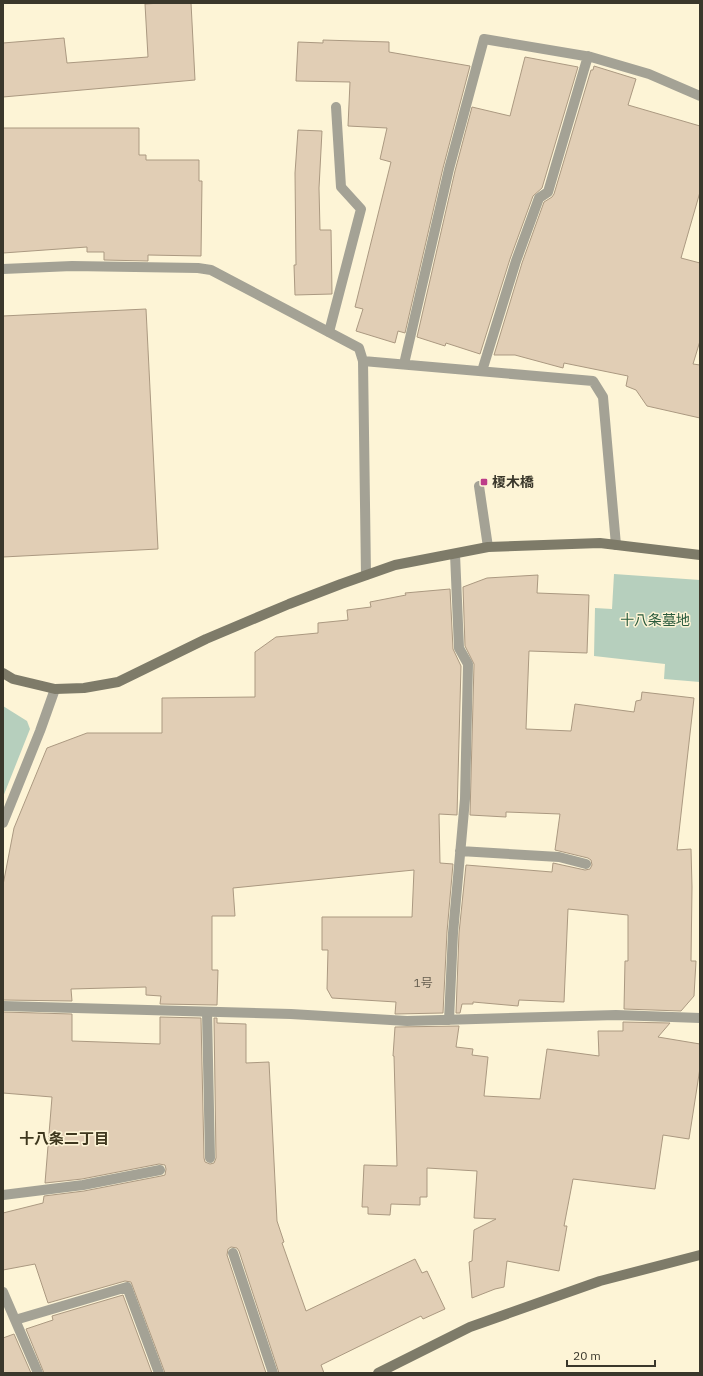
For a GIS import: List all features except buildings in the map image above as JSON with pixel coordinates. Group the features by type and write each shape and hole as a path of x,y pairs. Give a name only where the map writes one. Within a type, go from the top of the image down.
{"street":[{"path":"404,364 449,169 484,39 588,56 649,74 700,96"},
{"path":"482,371 516,261 539,198 548,192 588,56"},
{"path":"328,332 361,209 341,187 336,107"},
{"path":"3,269 72,266 198,268 211,270 359,348 363,361 366,575"},
{"path":"363,361 593,380 603,397 616,545"},
{"path":"480,486 488,547"},
{"path":"3,673 14,679 55,689 84,688 118,682 213,636 289,604 366,575 395,565 488,547 600,543 700,555"},
{"path":"449,1020 453,933 464,798 468,664 458,648 455,554"},
{"path":"3,823 40,731 55,689"},
{"path":"460,851 560,857 586,864"},
{"path":"3,1006 291,1014 407,1021 616,1015 700,1018"},
{"path":"206,1012 210,1158"},
{"path":"3,1195 83,1185 160,1170"},
{"path":"233,1253 273,1373"},
{"path":"378,1373 470,1326 600,1281 700,1255"},
{"path":"15,1320 127,1287 159,1373"},
{"path":"3,1292 38,1373"}],"green space":[{"name":"十八条墓地","path":"614,574 700,580 700,682 664,679 665,664 594,656 595,608 612,609"},
{"path":"3,706 27,721 30,729 3,797"}],"place":[{"name":"榎木橋","path":"484,482"}],"district":[{"name":"十八条二丁目","path":"64,1138"}]}
